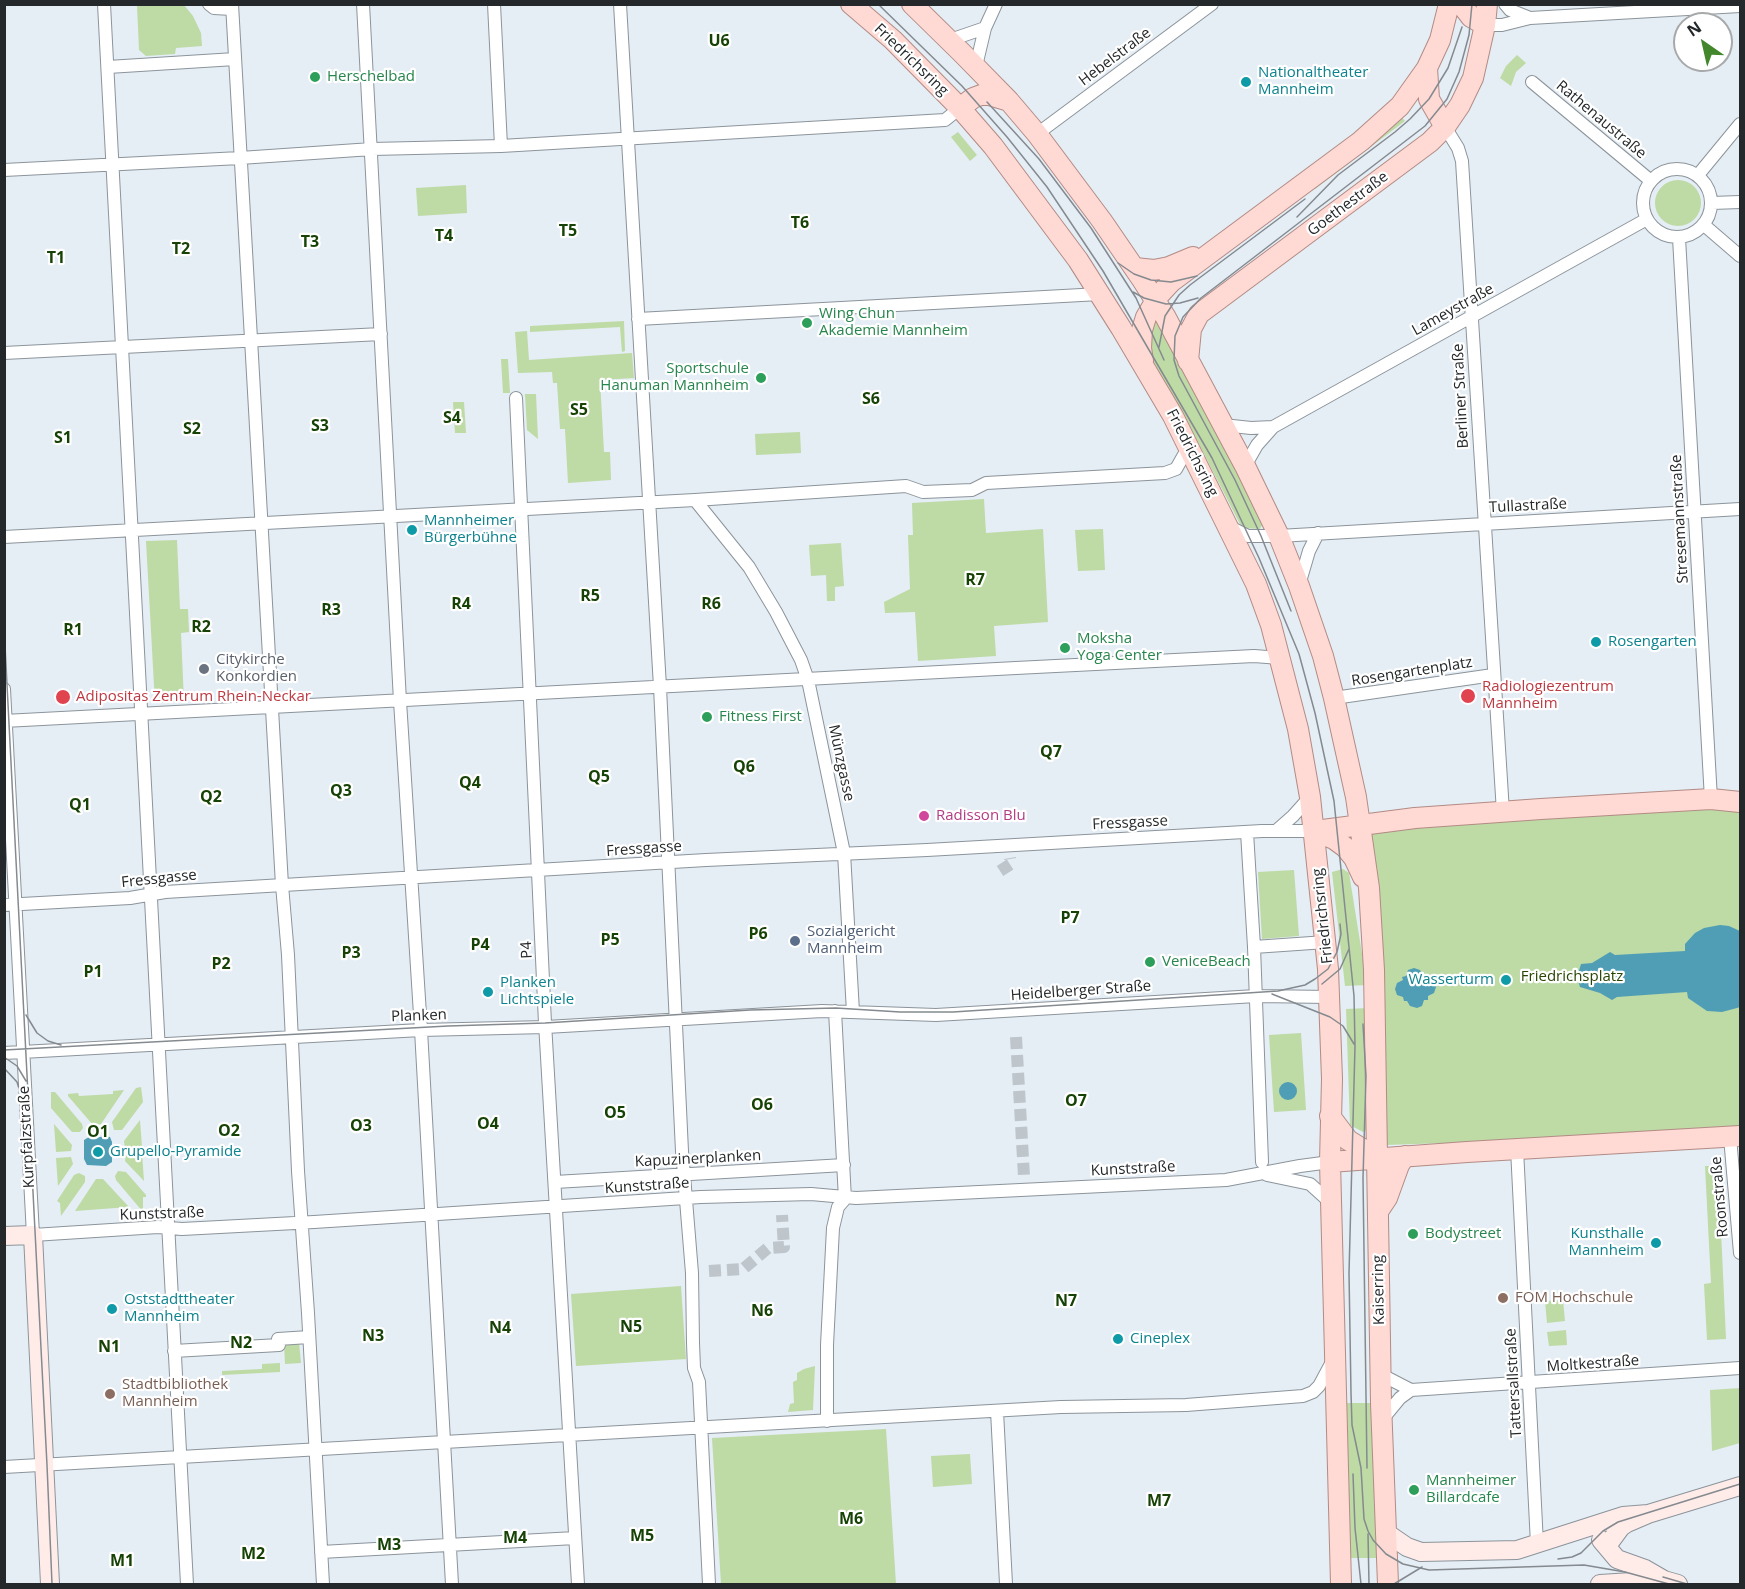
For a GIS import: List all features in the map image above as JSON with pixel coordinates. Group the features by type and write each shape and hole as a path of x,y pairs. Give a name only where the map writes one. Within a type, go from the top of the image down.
{"main road":[{"name":"Friedrichsring","path":"851,4 893,40 960,108 993,146 1030,195 1100,294 1143,364 1189,446 1229,526 1256,584 1280,657 1298,729 1315,831 1330,997"},
{"path":"912,4 1009,101 1037,134 1102,221 1156,300 1245,466 1279,536 1299,586 1334,699 1361,825 1365,881"},
{"path":"1143,364 1141,335 1146,317 1171,282 1382,123 1400,106 1427,68 1440,40 1449,4"},
{"path":"1461,4 1471,17 1485,25"},
{"name":"Goethestraße","path":"1188,361 1191,329 1199,314 1430,142 1445,127 1460,105 1473,78 1485,25 1487,4"},
{"path":"1427,68 1429,99 1445,127"},
{"path":"960,108 981,95 1009,101"},
{"path":"1135,268 1154,270 1169,267 1194,256 1208,255"},
{"path":"1356,797 1395,820"},
{"path":"1315,831 1395,820 1503,812 1711,800 1740,802"},
{"path":"1317,861 1361,825"},
{"path":"1315,831 1339,842 1350,852 1365,881"},
{"path":"1317,861 1341,859 1365,881"},
{"name":"Kaiserring","path":"1365,881 1374,995 1381,1421 1388,1584"},
{"path":"1330,997 1332,1079 1330,1162 1341,1584"},
{"path":"1330,1116 1348,1140 1377,1158"},
{"path":"1330,1162 1735,1137"},
{"path":"1378,1212 1387,1198 1405,1156"}],"street":[{"path":"104,4 187,1584"},
{"path":"209,4 214,8 232,7 323,1584"},
{"path":"363,4 400,701 452,1584"},
{"path":"494,4 501,146"},
{"path":"620,4 670,863 677,999 675,1019 694,1298 692,1328 694,1368 699,1382 709,1584"},
{"path":"976,66 985,28 996,4"},
{"name":"Hebelstraße","path":"1037,134 1212,4"},
{"path":"1505,4 1510,10 1530,18"},
{"path":"1485,25 1502,25 1530,18 1740,6"},
{"path":"950,40 985,28"},
{"path":"108,67 235,59"},
{"name":"Rathenaustraße","path":"1532,82 1651,181"},
{"path":"4,170 372,149 501,146 945,120 960,108"},
{"path":"1698,175 1740,124"},
{"name":"Berliner Straße","path":"1445,127 1458,148 1462,161 1483,523"},
{"path":"1668,169 1689,170 1698,175 1706,183 1711,193 1712,203 1708,219 1704,225 1688,236 1679,238 1660,233 1647,219 1643,210 1645,189 1651,181 1668,169"},
{"path":"1712,203 1740,202"},
{"name":"Lameystraße","path":"1245,466 1257,445 1273,427 1647,219"},
{"path":"1704,225 1740,256"},
{"name":"Stresemannstraße","path":"1679,238 1711,800"},
{"path":"638,319 1100,294"},
{"path":"4,353 381,334"},
{"name":"P4","path":"516,398 546,1027 578,1584"},
{"name":"Lameystraße","path":"1223,425 1251,429 1273,427"},
{"path":"4,537 695,500 906,486 923,492 972,490 986,483 1166,473 1176,469 1189,446"},
{"name":"Münzgasse","path":"695,500 749,567 776,612 801,660 808,680 844,853 853,1012"},
{"name":"Tullastraße","path":"1229,526 1248,537 1279,536 1740,508"},
{"name":"Rosengartenplatz","path":"1483,523 1503,812"},
{"path":"1299,586 1309,551 1318,533"},
{"path":"5,721 1254,656 1280,657"},
{"name":"Rosengartenplatz","path":"1334,699 1493,675"},
{"name":"Kurpfalzstraße","path":"4,689 10,905 23,1052 50,1584"},
{"path":"1276,831 1310,797"},
{"name":"Fressgasse","path":"10,905 130,898 152,893 844,853 1247,832 1315,831"},
{"path":"1247,832 1263,1168"},
{"path":"1254,947 1326,942"},
{"name":"Heidelberger Straße","path":"835,1011 945,1015 1256,996 1330,997"},
{"path":"827,1421 830,1268 835,1216 838,1207 845,1199 835,1011"},
{"name":"Planken","path":"4,1053 421,1030 546,1027 835,1011"},
{"name":"Roonstraße","path":"1735,1137 1740,1253"},
{"name":"Tattersallstraße","path":"1517,1149 1537,1544"},
{"name":"Kunststraße","path":"33,1235 302,1223 686,1198 811,1194 845,1199 1226,1180 1263,1168 1330,1162"},
{"name":"Kapuzinerplanken","path":"555,1182 844,1165"},
{"name":"Kunststraße","path":"1263,1168 1310,1184 1331,1203"},
{"path":"4,1236 33,1235"},
{"path":"174,1351 279,1345 278,1339 309,1337"},
{"path":"4,1467 997,1411 1121,1405 1141,1407 1303,1396 1313,1392 1319,1386 1336,1353"},
{"name":"Moltkestraße","path":"1411,1390 1740,1368"},
{"path":"1380,1374 1411,1390 1400,1398 1381,1421"},
{"path":"997,1411 1006,1584"},
{"path":"1607,1546 1621,1527 1648,1514 1740,1486"},
{"path":"1385,1532 1407,1547 1421,1552 1517,1550 1623,1516 1648,1514"},
{"path":"1589,1528 1617,1559 1671,1582"},
{"path":"321,1552 575,1538"},
{"path":"1600,1584 1671,1582"}],"green space":[{"path":"137,5 184,5 193,16 201,33 202,46 176,48 175,54 146,56 139,50"},
{"path":"1517,55 1526,63 1516,72 1511,86 1500,78 1506,66"},
{"path":"1400,115 1405,121 1315,189 1312,185"},
{"path":"958,132 977,155 970,161 951,137"},
{"path":"1678,180 1694,187 1701,203 1694,219 1678,226 1662,219 1655,203 1662,187"},
{"path":"466,185 467,213 418,216 416,188"},
{"path":"1155,315 1264,521 1260,529 1242,528 1199,444 1151,359 1149,338"},
{"path":"624,321 625,351 622,352 620,327 530,332 530,326"},
{"path":"527,331 529,360 632,353 634,378 600,380 604,452 610,452 611,480 568,483 565,429 560,429 557,383 553,383 552,372 518,373 515,332"},
{"path":"501,359 508,359 510,393 503,393"},
{"path":"525,394 536,394 538,439 527,430"},
{"path":"453,402 464,402 466,433 455,433"},
{"path":"800,432 801,453 756,455 755,434"},
{"path":"984,499 986,533 1043,529 1048,622 994,626 996,656 918,661 915,612 885,613 884,602 910,589 908,535 913,535 912,503"},
{"path":"1103,529 1105,570 1078,571 1075,530"},
{"path":"177,540 180,609 188,609 189,632 181,633 184,702 155,703 146,541"},
{"path":"841,543 844,586 835,587 835,601 827,601 826,575 811,576 809,545"},
{"name":"Friedrichsplatz","path":"1711,807 1740,809 1740,1130 1685,1135 1386,1145 1370,831"},
{"path":"1343,869 1349,873 1367,985 1345,986 1332,872"},
{"path":"1294,870 1299,936 1262,939 1258,872"},
{"path":"1368,1008 1368,1129 1363,1132 1350,1125 1346,1009"},
{"path":"1301,1033 1306,1110 1274,1112 1269,1035"},
{"path":"141,1087 143,1102 122,1130 114,1130 112,1122 136,1088"},
{"path":"124,1090 101,1124 97,1125 93,1125 68,1096 68,1094 78,1093 79,1096 113,1094 113,1091"},
{"path":"51,1092 55,1092 82,1124 83,1128 80,1132 72,1132 51,1108"},
{"path":"140,1120 142,1147 125,1148 124,1141"},
{"path":"54,1124 72,1145 71,1151 56,1152"},
{"path":"142,1153 144,1181 125,1161 126,1154"},
{"path":"71,1157 73,1164 58,1186 56,1158"},
{"path":"1705,1166 1718,1166 1726,1339 1707,1340 1704,1284 1711,1283"},
{"path":"118,1171 126,1172 146,1195 143,1197 143,1212 116,1180 115,1176"},
{"path":"79,1173 85,1176 85,1182 61,1216 60,1203 57,1201 74,1175"},
{"path":"96,1179 103,1179 129,1207 75,1211"},
{"path":"681,1286 686,1359 576,1366 571,1294"},
{"path":"1563,1300 1565,1321 1547,1323 1545,1301"},
{"path":"1566,1330 1567,1345 1549,1346 1547,1332"},
{"path":"299,1342 301,1363 285,1364 284,1343"},
{"path":"280,1363 280,1372 222,1375 222,1371 262,1369 262,1364"},
{"path":"815,1366 813,1410 788,1412 790,1404 794,1403 793,1382 797,1380 797,1373"},
{"path":"1740,1388 1740,1443 1712,1451 1710,1390"},
{"path":"1343,1403 1375,1403 1377,1558 1348,1558"},
{"path":"886,1429 896,1584 721,1584 712,1438"},
{"path":"970,1454 972,1484 933,1487 931,1456"}],"water":[{"path":"1720,925 1740,931 1740,1007 1722,1012 1707,1011 1688,998 1687,992 1617,997 1612,1000 1600,993 1580,987 1577,977 1581,964 1592,963 1610,952 1615,955 1685,951 1685,944 1695,933 1704,928"},
{"path":"1414,968 1420,970 1423,975 1427,975 1427,979 1433,981 1436,987 1434,993 1428,996 1428,1000 1424,1000 1422,1006 1417,1008 1410,1006 1403,997 1397,995 1395,989 1408,970"},
{"path":"1288,1082 1294,1085 1297,1091 1294,1097 1288,1100 1282,1097 1279,1091 1282,1085"},
{"name":"Grupello-Pyramide","path":"89,1137 110,1137 112,1142 112,1162 106,1166 87,1165 84,1159 84,1140"}],"tunnel":[{"path":"1000,871 1011,864 1010,858"},
{"path":"1016,1037 1024,1176"},
{"path":"709,1271 743,1269 768,1248 784,1247 782,1215"}],"tram line":[{"path":"878,4 962,86 1007,137 1047,187 1103,271 1212,458 1259,558 1299,654 1315,713 1334,801 1354,996 1355,1046 1349,1273 1351,1393 1352,1425 1361,1468 1364,1519 1368,1531 1386,1554 1403,1564 1429,1570 1584,1565 1625,1572 1669,1584"},
{"path":"1291,611 1261,536 1235,480 1179,376 1174,360 1175,336 1183,317 1201,298 1425,126 1447,99 1459,72 1469,35 1472,4"},
{"path":"1297,217 1338,175 1395,132 1429,99 1448,68 1462,27"},
{"path":"987,102 1039,159 1091,228 1136,298 1164,360"},
{"path":"1159,347 1165,316 1179,295 1305,199"},
{"path":"1118,263 1134,274 1151,280 1171,282 1197,276"},
{"path":"1133,292 1144,298 1166,304 1198,298"},
{"path":"4,626 52,1584"},
{"path":"4,1050 448,1026 545,1023 750,1010 836,1008 900,1012 953,1012 1278,991 1305,985 1328,969 1337,952 1341,934 1340,924"},
{"path":"1322,984 1340,969 1349,949"},
{"path":"1272,994 1330,1017 1343,1026 1354,1044"},
{"path":"26,1015 37,1033 48,1041 61,1045"},
{"path":"1363,1024 1366,1076 1363,1178 1367,1468"},
{"path":"4,1057 17,1066 26,1081"},
{"path":"4,1068 17,1082 23,1101"},
{"path":"1353,1474 1355,1528 1361,1584"},
{"path":"1558,1559 1581,1553 1603,1531 1618,1522 1740,1484"},
{"path":"1368,1534 1369,1584"},
{"path":"1394,1584 1422,1567"},
{"path":"1663,1577 1687,1584"}],"place":[{"name":"Herschelbad","path":"315,77"},
{"name":"Nationaltheater Mannheim","path":"1246,82"},
{"name":"Wing Chun Akademie Mannheim","path":"807,323"},
{"name":"Sportschule Hanuman Mannheim","path":"761,378"},
{"name":"Mannheimer Bürgerbühne","path":"412,530"},
{"name":"Rosengarten","path":"1596,642"},
{"name":"Moksha Yoga Center","path":"1065,648"},
{"name":"Citykirche Konkordien","path":"204,669"},
{"name":"Radiologiezentrum Mannheim","path":"1468,696"},
{"name":"Adipositas Zentrum Rhein-Neckar","path":"63,697"},
{"name":"Fitness First","path":"707,717"},
{"name":"Radisson Blu","path":"924,816"},
{"name":"Sozialgericht Mannheim","path":"795,941"},
{"name":"VeniceBeach","path":"1150,962"},
{"name":"Wasserturm","path":"1506,980"},
{"name":"Planken Lichtspiele","path":"488,992"},
{"name":"Grupello-Pyramide","path":"98,1152"},
{"name":"Bodystreet","path":"1413,1234"},
{"name":"Kunsthalle Mannheim","path":"1656,1243"},
{"name":"FOM Hochschule","path":"1503,1298"},
{"name":"Oststadttheater Mannheim","path":"112,1309"},
{"name":"Cineplex","path":"1118,1339"},
{"name":"Stadtbibliothek Mannheim","path":"110,1394"},
{"name":"Mannheimer Billardcafe","path":"1414,1490"}],"district":[{"name":"U6","path":"719,41"},
{"name":"T6","path":"800,223"},
{"name":"T5","path":"568,231"},
{"name":"T4","path":"444,236"},
{"name":"T3","path":"310,242"},
{"name":"T2","path":"181,249"},
{"name":"T1","path":"56,258"},
{"name":"S6","path":"871,399"},
{"name":"S5","path":"579,410"},
{"name":"S4","path":"452,418"},
{"name":"S3","path":"320,426"},
{"name":"S2","path":"192,429"},
{"name":"S1","path":"63,438"},
{"name":"R7","path":"975,580"},
{"name":"R5","path":"590,596"},
{"name":"R4","path":"461,604"},
{"name":"R6","path":"711,604"},
{"name":"R3","path":"331,610"},
{"name":"R2","path":"201,627"},
{"name":"R1","path":"73,630"},
{"name":"Q7","path":"1051,752"},
{"name":"Q6","path":"744,767"},
{"name":"Q5","path":"599,777"},
{"name":"Q4","path":"470,783"},
{"name":"Q3","path":"341,791"},
{"name":"Q2","path":"211,797"},
{"name":"Q1","path":"80,805"},
{"name":"P7","path":"1070,918"},
{"name":"P6","path":"758,934"},
{"name":"P5","path":"610,940"},
{"name":"P4","path":"480,945"},
{"name":"P3","path":"351,953"},
{"name":"P2","path":"221,964"},
{"name":"P1","path":"93,972"},
{"name":"O7","path":"1076,1101"},
{"name":"O6","path":"762,1105"},
{"name":"O5","path":"615,1113"},
{"name":"O4","path":"488,1124"},
{"name":"O3","path":"361,1126"},
{"name":"O2","path":"229,1131"},
{"name":"O1","path":"98,1132"},
{"name":"N7","path":"1066,1301"},
{"name":"N6","path":"762,1311"},
{"name":"N5","path":"631,1327"},
{"name":"N4","path":"500,1328"},
{"name":"N3","path":"373,1336"},
{"name":"N2","path":"241,1343"},
{"name":"N1","path":"109,1347"},
{"name":"M7","path":"1159,1501"},
{"name":"M6","path":"851,1519"},
{"name":"M5","path":"642,1536"},
{"name":"M4","path":"515,1538"},
{"name":"M3","path":"389,1545"},
{"name":"M2","path":"253,1554"},
{"name":"M1","path":"122,1561"}]}
